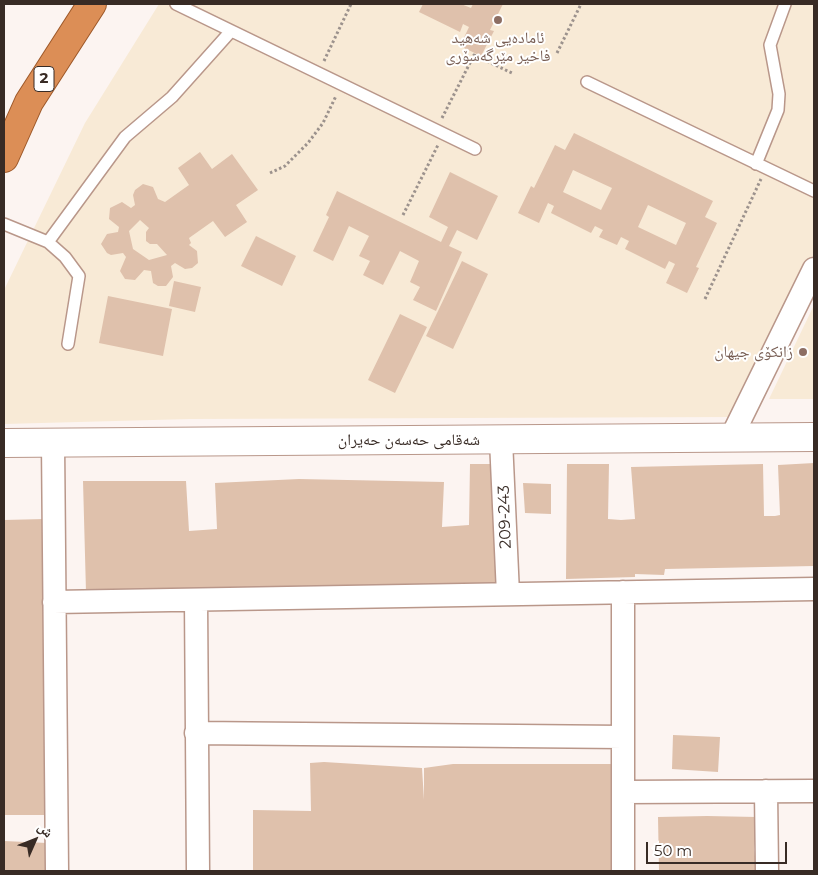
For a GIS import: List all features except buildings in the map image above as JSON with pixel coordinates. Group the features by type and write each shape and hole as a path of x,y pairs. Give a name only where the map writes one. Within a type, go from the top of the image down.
{"highway":[{"name":"2","path":"4,158 29,102 92,4"}],"street":[{"path":"732,438 814,269"},
{"name":"شەقامی حەسەن حەیران","path":"4,443 814,437"},
{"name":"209-243","path":"501,440 508,594"},
{"path":"52,443 56,871"},
{"path":"54,602 814,589"},
{"path":"622,871 623,592"},
{"path":"196,600 198,871"},
{"path":"196,733 623,737"},
{"path":"766,791 767,871"},
{"path":"623,792 814,791"}],"lane":[{"path":"176,4 475,149"},
{"path":"761,166 778,110 779,94 770,45 785,4"},
{"path":"48,242 124,137 172,97 231,31"},
{"path":"586,82 814,191"},
{"path":"4,224 48,242 65,257 79,276 68,344"}],"path":[{"path":"318,73 351,4"},
{"path":"557,53 581,4"},
{"path":"403,215 474,54 514,74"},
{"path":"270,173 284,166 308,143 329,112 341,84"},
{"path":"705,299 761,166"}],"shaded area":[{"path":"159,4 814,4 814,257 734,417 190,419 4,424 4,290 85,123"},
{"name":"زانکۆی جیھان","path":"814,305 814,399 769,399"}],"place":[{"name":"ئامادەیی شەهید فاخیر مێرگەسۆری","path":"498,20"},
{"name":"زانکۆی جیھان","path":"803,352"}]}
